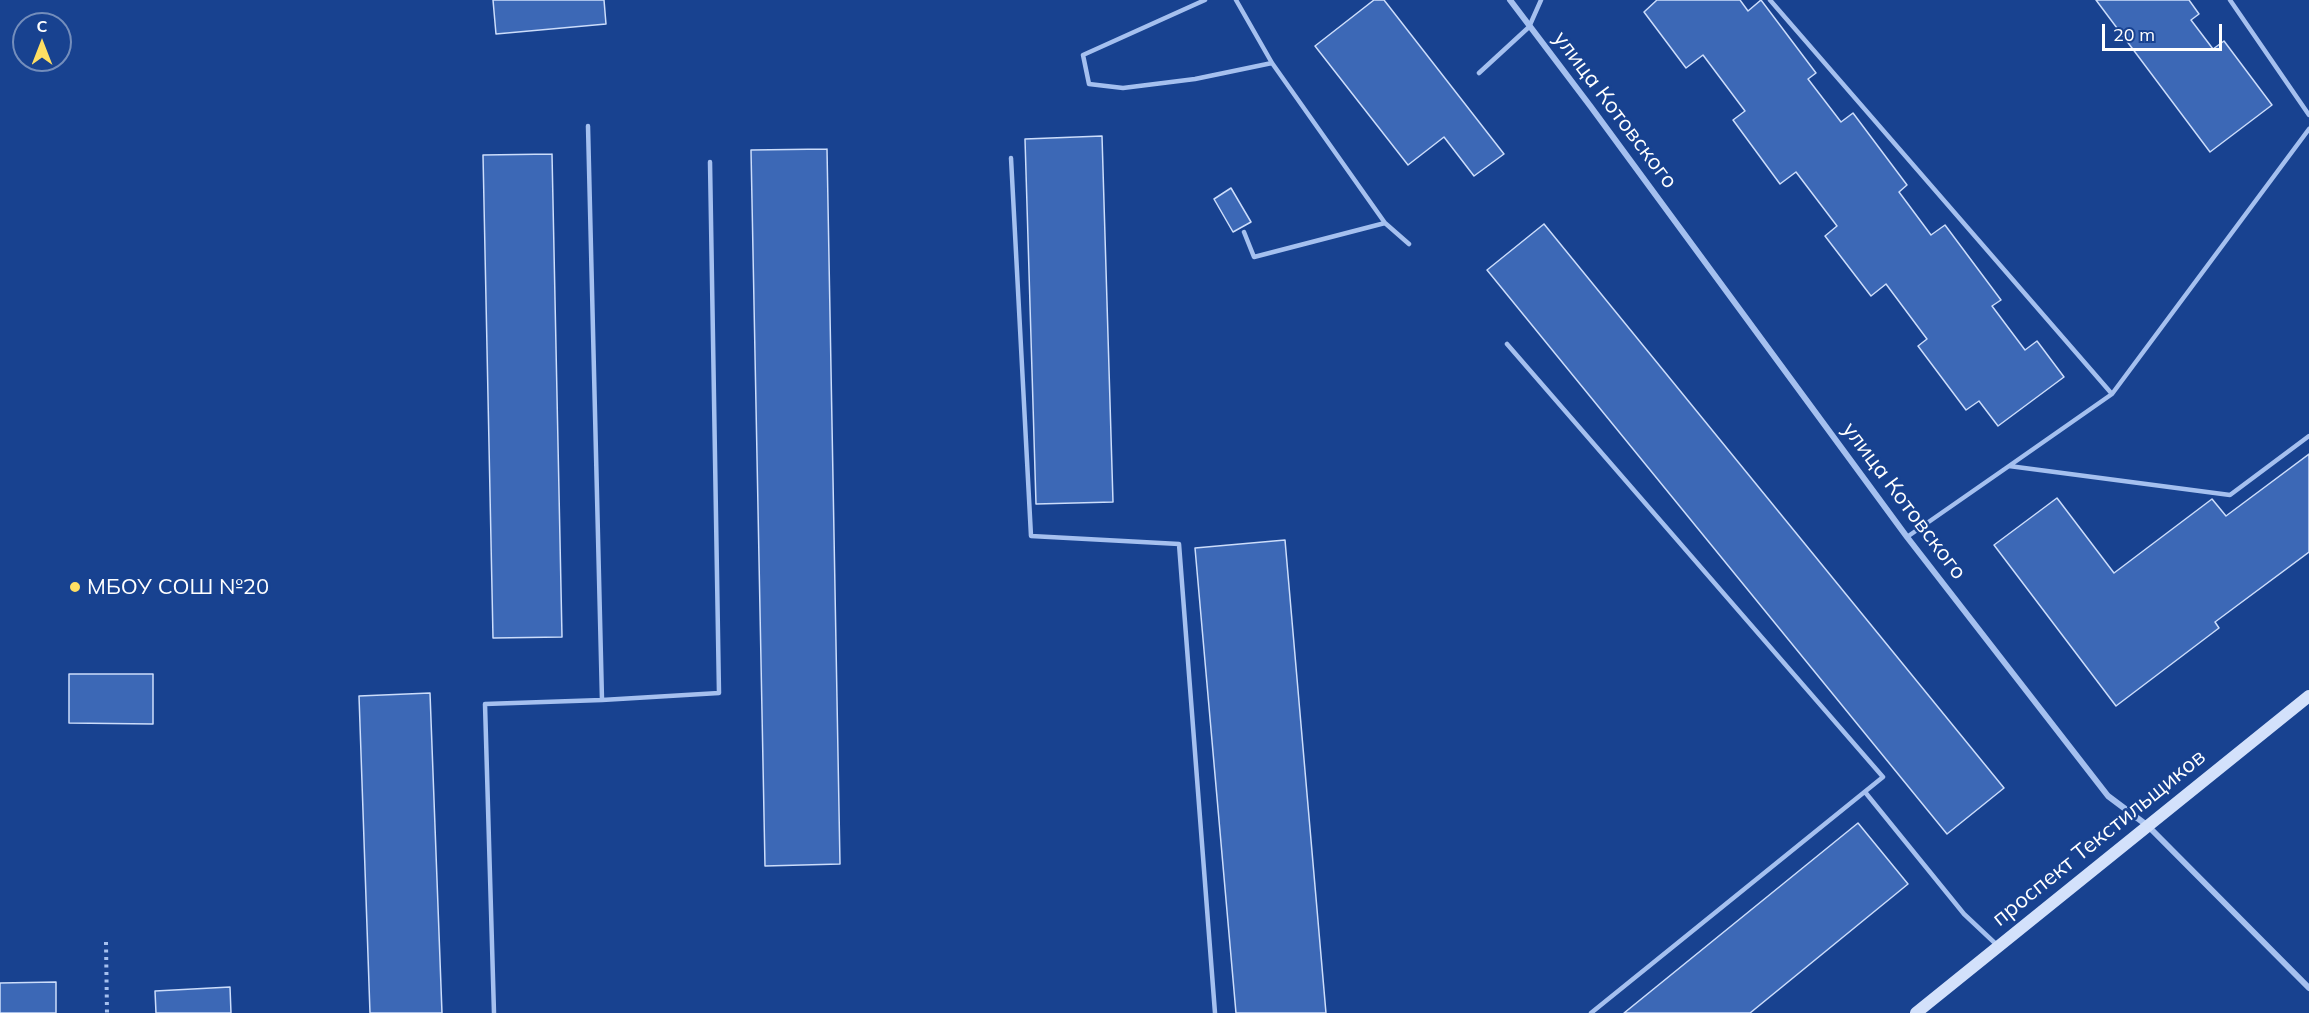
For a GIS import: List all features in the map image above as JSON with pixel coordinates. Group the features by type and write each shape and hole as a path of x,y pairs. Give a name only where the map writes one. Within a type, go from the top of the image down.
{"main road":[{"name":"проспект Текстильщиков","path":"1916,1013 2309,696"}],"street":[{"name":"улица Котовского","path":"1509,0 1591,106 1907,537 2108,796 2148,826 2309,988"}],"lane":[{"path":"1205,0 1083,55 1089,84 1123,88 1195,79 1272,63"},
{"path":"1236,0 1272,63 1385,223 1409,244"},
{"path":"1479,73 1529,27 1541,0"},
{"path":"1770,0 2112,394"},
{"path":"2230,0 2309,115"},
{"path":"588,126 602,700"},
{"path":"1907,537 2112,394 2309,129"},
{"path":"1011,158 1031,536 1179,544 1215,1013"},
{"path":"494,1013 485,704 719,693 710,162"},
{"path":"1244,232 1254,257 1385,223"},
{"path":"1507,344 1883,777 1591,1013"},
{"path":"2009,466 2230,495 2309,436"},
{"path":"1865,792 1964,914 1998,946"}],"path":[{"path":"106,942 107,1013"}],"building":[{"path":"493,0 604,0 606,24 496,34"},
{"path":"1374,0 1384,0 1504,154 1474,176 1444,137 1408,165 1315,46"},
{"path":"1657,0 1740,0 1748,11 1761,0 1816,73 1808,79 1841,122 1853,113 1907,185 1899,192 1931,235 1945,225 2001,300 1992,306 2025,350 2037,341 2064,377 1998,426 1979,401 1966,410 1918,346 1927,339 1886,284 1871,296 1825,236 1837,226 1796,172 1780,184 1733,120 1745,111 1703,55 1686,68 1644,12"},
{"path":"2096,0 2189,0 2199,14 2191,20 2213,49 2224,41 2272,105 2210,152"},
{"path":"1102,136 1113,502 1036,504 1025,139"},
{"path":"827,149 840,864 765,866 751,150"},
{"path":"552,154 562,637 493,638 483,155"},
{"path":"1231,188 1251,222 1233,232 1214,199"},
{"path":"1544,224 2004,788 1947,834 1487,270"},
{"path":"2309,454 2309,552 2215,622 2219,628 2116,706 1994,545 2057,498 2114,573 2212,499 2226,516"},
{"path":"1285,540 1326,1013 1236,1013 1195,548"},
{"path":"69,674 153,674 153,724 69,723"},
{"path":"430,693 442,1013 370,1013 359,696"},
{"path":"1858,823 1908,884 1750,1013 1624,1013"},
{"path":"56,982 56,1013 0,1013 0,983"},
{"path":"230,987 231,1013 156,1013 155,991"}],"place":[{"name":"МБОУ СОШ №20","path":"75,587"}]}
